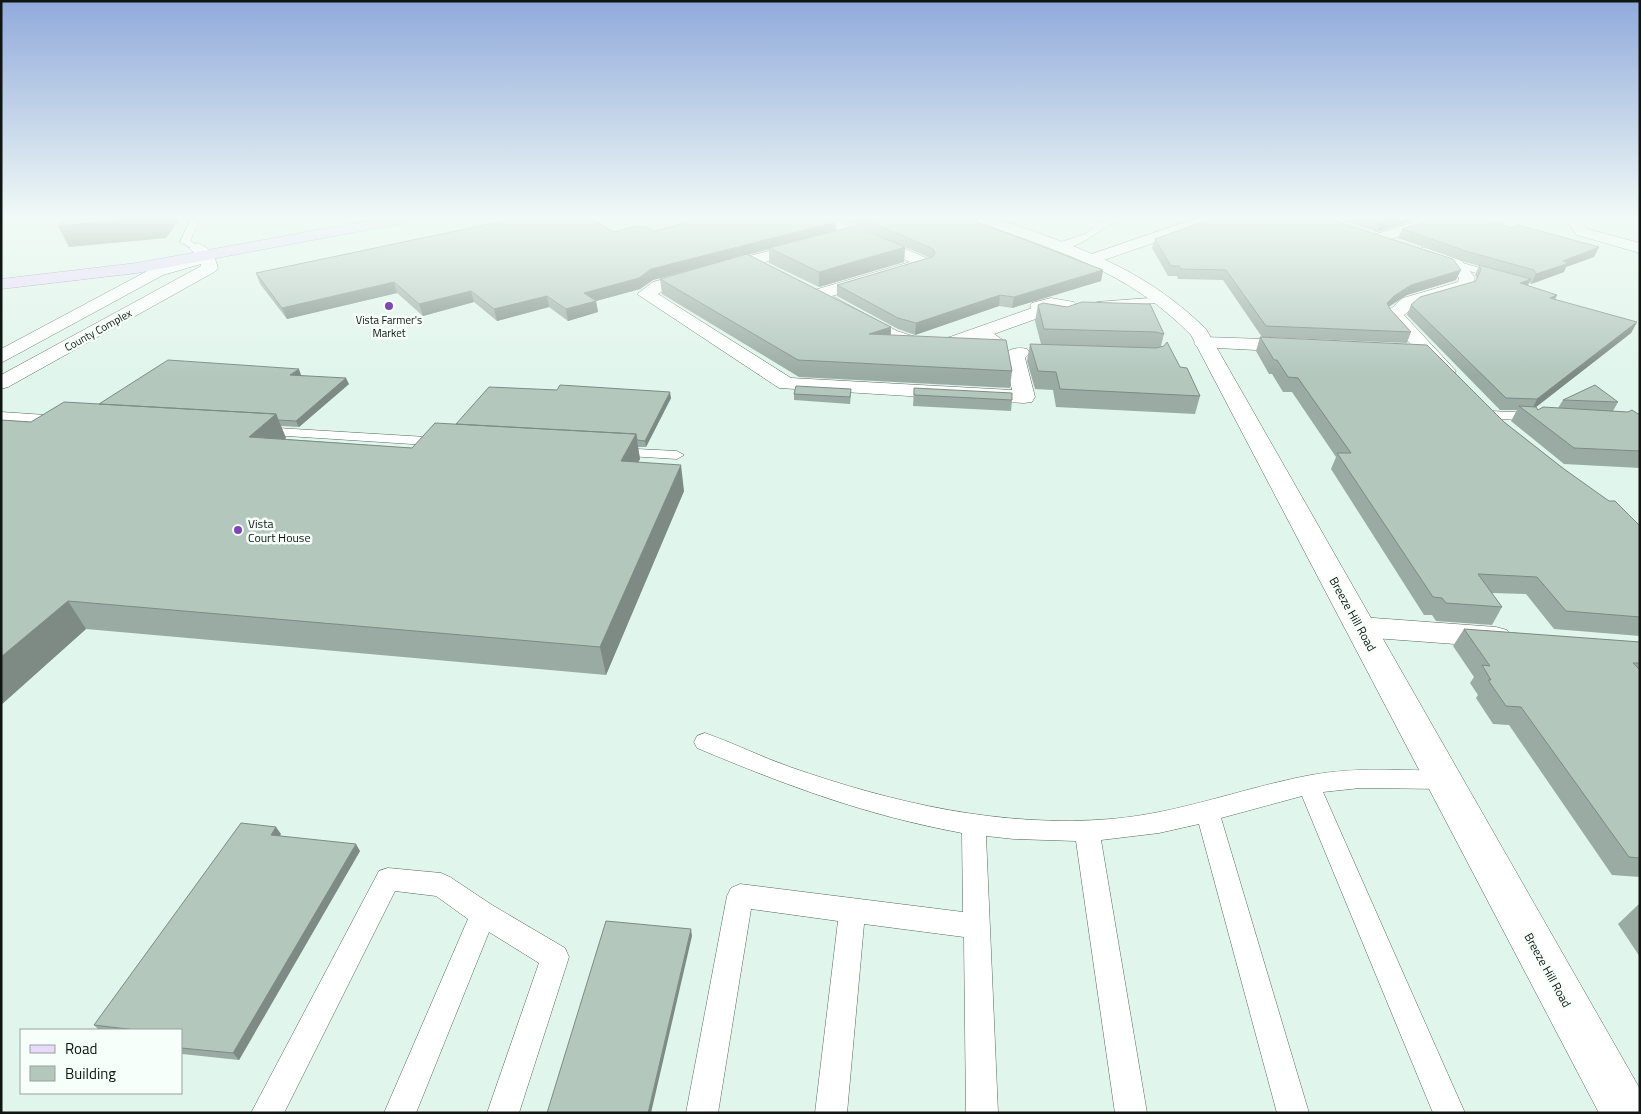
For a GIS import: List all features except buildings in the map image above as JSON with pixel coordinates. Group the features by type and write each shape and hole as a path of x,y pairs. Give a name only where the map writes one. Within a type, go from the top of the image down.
{"main road":[{"path":"1,273 23,271"},
{"path":"1,284 112,271"}],"street":[{"name":"County Complex","path":"1,357 159,271"},
{"name":"County Complex","path":"1,383 205,271"},
{"path":"713,271 659,286 646,294 786,384 1024,396 1014,355 1030,353 978,333"},
{"path":"768,271 774,274"},
{"path":"817,295 896,271"},
{"name":"Breeze Hill Road","path":"1117,271 1140,282 1182,313 1204,343 1626,1113"},
{"path":"1457,382 1394,315 1409,302 1465,285 1467,278 1461,271"},
{"path":"800,287 915,344 935,346 954,342 1038,312"},
{"path":"1204,343 1315,347"},
{"path":"1400,350 1426,351"},
{"path":"1483,409 1512,437"},
{"path":"1360,627 1527,640"}],"lane":[{"path":"1480,271 1515,281"},
{"path":"1038,312 1054,317 1067,317 1076,314 1077,309 1075,307 1164,300"},
{"path":"1483,409 1549,418"},
{"path":"1,416 74,420"},
{"path":"249,431 453,442"},
{"path":"600,451 678,456"},
{"path":"705,742 779,774 882,806 974,826 1064,832 1160,823 1207,810 1333,781 1444,780"},
{"path":"1309,786 1449,1113"},
{"path":"1207,810 1293,1113"},
{"path":"974,826 982,1113"},
{"path":"1087,830 1131,1113"},
{"path":"267,1113 388,879 440,885 483,914 555,957 503,1113"},
{"path":"702,1113 740,896 852,912 976,926"},
{"path":"831,1113 852,912"},
{"path":"400,1113 483,914"}],"place":[{"name":"Vista Farmer's Market","path":"389,306"},
{"name":"Vista Court House","path":"238,530"}]}
